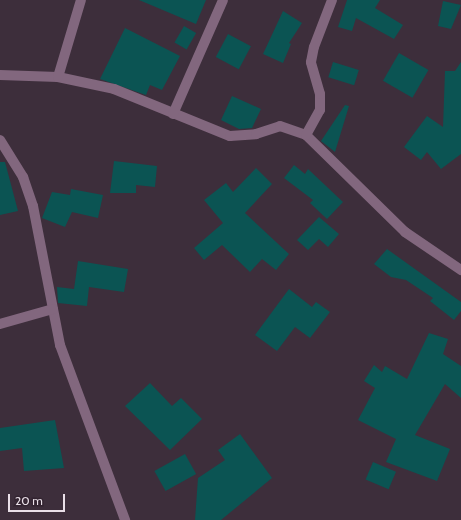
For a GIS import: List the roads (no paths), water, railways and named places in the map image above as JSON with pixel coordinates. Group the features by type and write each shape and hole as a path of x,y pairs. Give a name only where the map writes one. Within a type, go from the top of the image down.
{"street":[{"path":"58,77 81,0"},
{"path":"173,114 223,0"},
{"path":"306,135 320,110 320,94 311,62 314,47 332,0"},
{"path":"0,75 58,77 114,90 230,136 256,134 280,126 306,135 405,232 461,270"},
{"path":"0,140 23,177 33,206 60,345 124,520"},
{"path":"0,324 53,309"}]}
